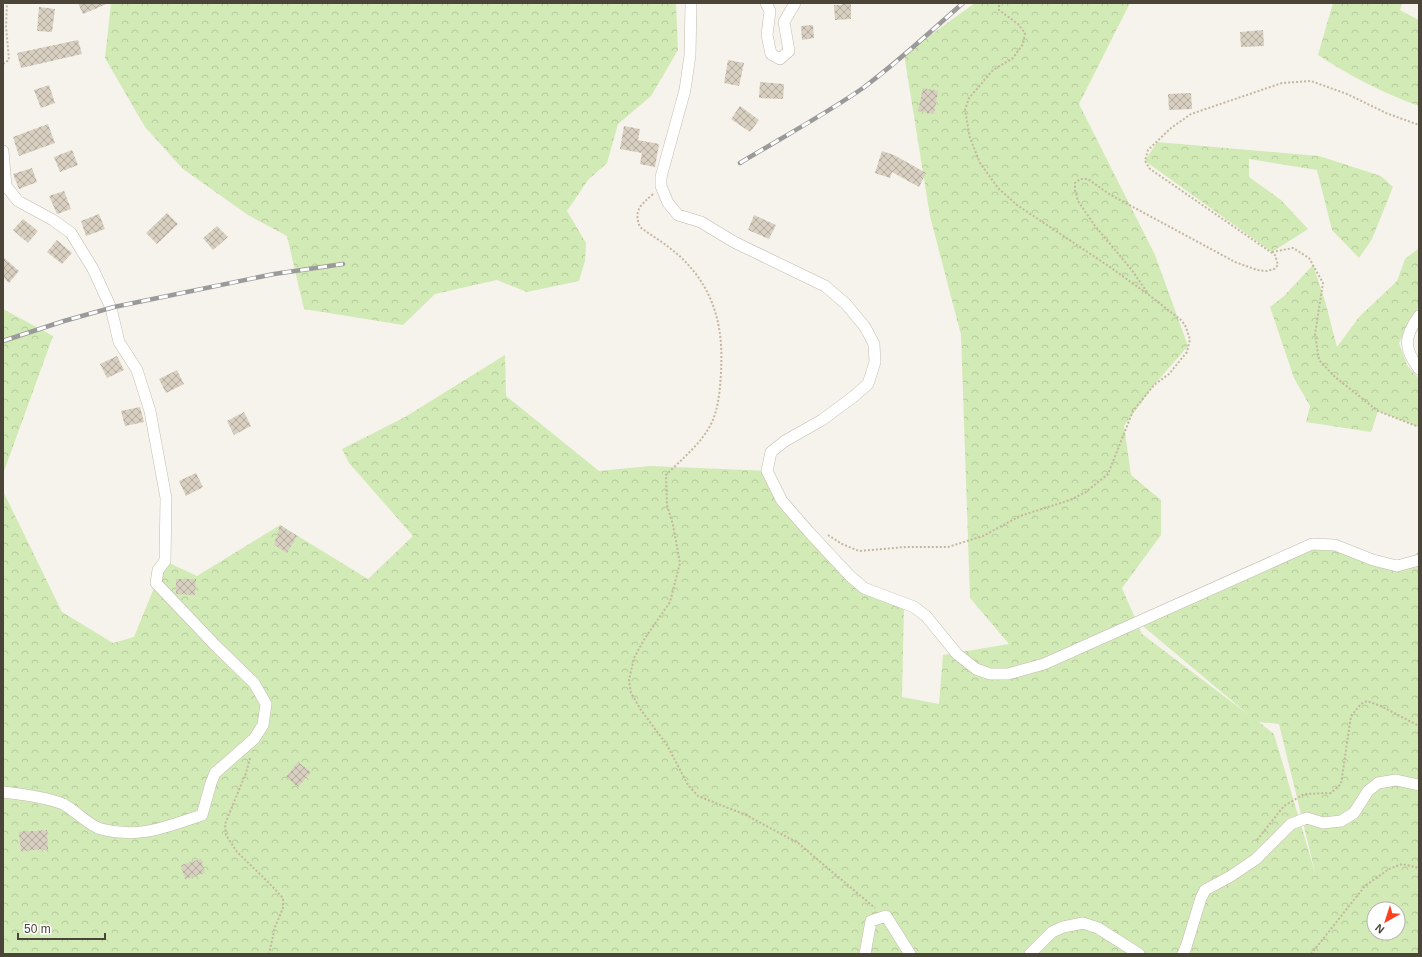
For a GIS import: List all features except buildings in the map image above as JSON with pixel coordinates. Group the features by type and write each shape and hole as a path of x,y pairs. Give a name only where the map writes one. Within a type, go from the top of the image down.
{"street":[{"path":"691,3 690,55 685,90 661,177 661,186 668,203 678,215 701,222 734,242 825,286 846,304 866,327 874,344 875,362 868,384 822,420 784,441 770,452 767,471 782,501 850,576 864,588 914,607 926,616 957,654 976,669 990,674 1008,674 1044,664 1312,544 1335,545 1373,560 1398,566 1419,560"},
{"path":"766,3 770,12 766,35 772,54 780,59 789,51 784,22 795,3"},
{"path":"3,151 6,186 18,201 53,220 71,233 94,269 111,308 119,342 137,370 150,411 166,498 165,561 158,570 156,583 215,645 254,683 266,704 263,725 254,739 216,773 202,815 149,832 127,833 99,828 62,804 31,796 3,792"},
{"path":"1419,316 1408,334 1407,349 1419,369"},
{"path":"1183,954 1205,890 1231,876 1256,859 1291,824 1307,818 1324,823 1341,821 1354,813 1368,791 1378,783 1396,780 1419,785"},
{"path":"865,954 871,921 886,916 910,954"},
{"path":"1030,954 1052,932 1063,927 1083,923 1098,928 1139,954"}],"path":[{"path":"3,64 9,60 6,26 7,3"},
{"path":"824,531 842,544 859,551 906,547 948,547 983,536 1020,516 1070,500 1086,492 1108,474 1133,411 1154,385 1169,374 1187,352 1190,340 1185,325 1181,320 1149,295 1017,205 998,188 980,163 970,138 965,110 969,98 993,70 1013,58 1023,44 1025,33 1018,24 999,10 999,3"},
{"path":"1149,295 1131,269 1095,226 1078,201 1075,183 1080,179 1088,179 1109,194 1235,262 1257,270 1267,271 1274,269 1278,265 1275,255 1150,169 1146,161 1148,150 1172,128 1191,114 1282,83 1311,80 1347,94 1386,113 1419,125"},
{"path":"661,186 641,204 637,212 637,220 640,227 678,254 706,288 715,309 721,334 722,358 719,402 711,423 700,440 666,476 667,505 675,533 680,563 670,602 645,638 634,658 629,680 631,692 641,710 667,745 688,784 698,796 746,815 798,843 863,899 886,916"},
{"path":"1272,252 1293,248 1309,258 1323,283 1315,334 1319,360 1335,377 1378,411 1419,426"},
{"path":"1254,844 1284,806 1304,794 1331,793 1341,784 1351,716 1361,704 1367,701 1381,706 1419,726"},
{"path":"254,739 246,773 225,824 226,835 237,852 283,898 283,908 275,927 269,954"},
{"path":"1311,954 1365,886 1389,869 1402,864 1419,868"}],"green space":[{"path":"111,3 676,3 678,50 651,96 618,124 607,163 588,180 567,211 586,243 585,261 579,281 527,292 497,280 435,294 403,325 304,309 287,236 248,215 183,169 145,127 105,58"},
{"path":"975,3 1130,3 1079,104 1155,255 1188,346 1154,385 1124,426 1131,475 1161,500 1161,535 1122,588 1142,634 1249,715 1138,622 1312,544 1397,566 1419,552 1419,954 3,954 3,491 62,612 113,643 134,637 165,561 197,576 280,525 368,579 413,536 349,463 342,449 405,417 505,355 506,396 599,471 650,466 767,471 790,514 864,588 904,606 902,697 939,704 943,655 1009,644 970,598 961,335 930,216 904,54","holes":["1259,722 1279,724 1316,876 1274,734"]},
{"path":"1333,3 1402,3 1400,10 1419,20 1419,106 1367,84 1318,55"},
{"path":"1157,142 1319,156 1381,176 1393,187 1372,239 1359,258 1332,230 1317,170 1249,159 1249,177 1281,200 1308,229 1272,252 1145,161"},
{"path":"1419,248 1419,306 1399,343 1407,365 1419,379 1419,427 1378,411 1371,432 1306,422 1310,406 1294,378 1270,307 1284,296 1313,265 1325,301 1337,347 1359,317 1397,281 1405,259"},
{"path":"3,309 53,336 3,474"}],"railway":[{"path":"740,163 818,117 863,88 963,3"},
{"path":"3,341 64,321 114,307 274,274 343,264"}]}
